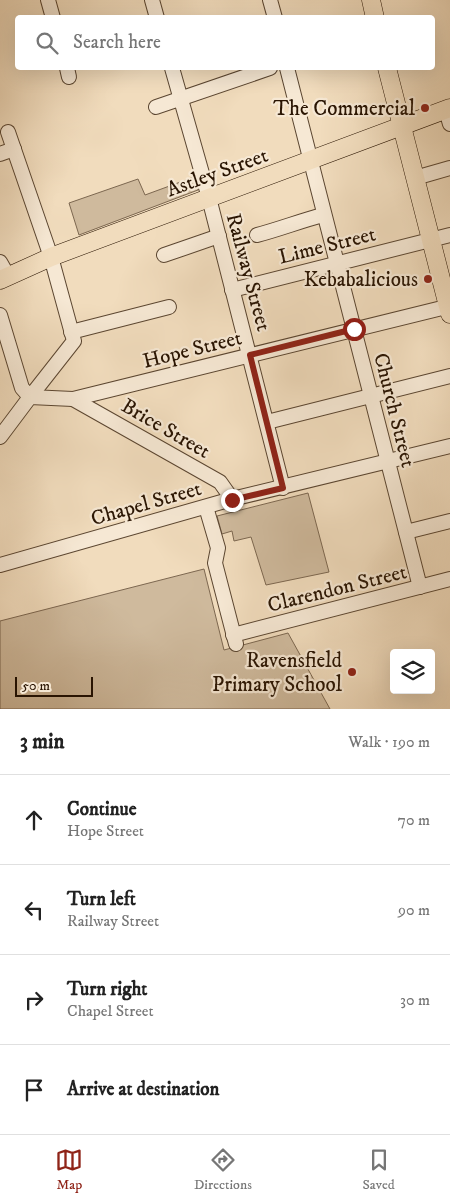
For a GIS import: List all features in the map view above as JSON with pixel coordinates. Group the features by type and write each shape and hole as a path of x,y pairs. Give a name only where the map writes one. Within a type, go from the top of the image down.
{"main road":[{"path":"371,0 374,15"},
{"path":"387,70 449,308"},
{"name":"Astley Street","path":"2,272 51,257 401,126 449,114"}],"street":[{"path":"48,0 52,15"},
{"path":"152,0 156,15"},
{"path":"270,0 274,15"},
{"name":"Railway Street","path":"173,70 209,198 283,488"},
{"path":"156,107 264,70"},
{"name":"Church Street","path":"287,70 323,215 420,587"},
{"path":"0,437 74,341 51,257 8,132"},
{"path":"0,154 14,149"},
{"path":"415,178 450,168"},
{"path":"257,235 282,228 288,224 323,215"},
{"name":"Lime Street","path":"232,290 450,235"},
{"path":"164,255 219,236"},
{"path":"71,332 169,307"},
{"name":"Hope Street","path":"30,397 73,399 354,329 449,308"},
{"path":"0,315 22,388 30,397"},
{"path":"267,422 450,376"},
{"name":"Brice Street","path":"73,399 220,482 232,500"},
{"name":"Chapel Street","path":"0,565 232,500 450,446"},
{"name":"Clarendon Street","path":"206,507 218,548 214,562 235,640 450,580"},
{"path":"406,532 450,522"}],"shaded area":[{"path":"194,177 198,190 79,235 69,203 138,179 145,195"},
{"path":"308,493 329,572 266,585 251,537 234,541 232,531 222,534 217,516"},
{"path":"204,569 224,650 288,633 330,709 0,709 0,621"}],"place":[{"name":"The Commercial","path":"425,108"},
{"name":"Kebabalicious","path":"428,279"},
{"name":"Ravensfield Primary School","path":"352,672"}],"route":[{"path":"232,500 283,488 250,355 354,329"}]}
